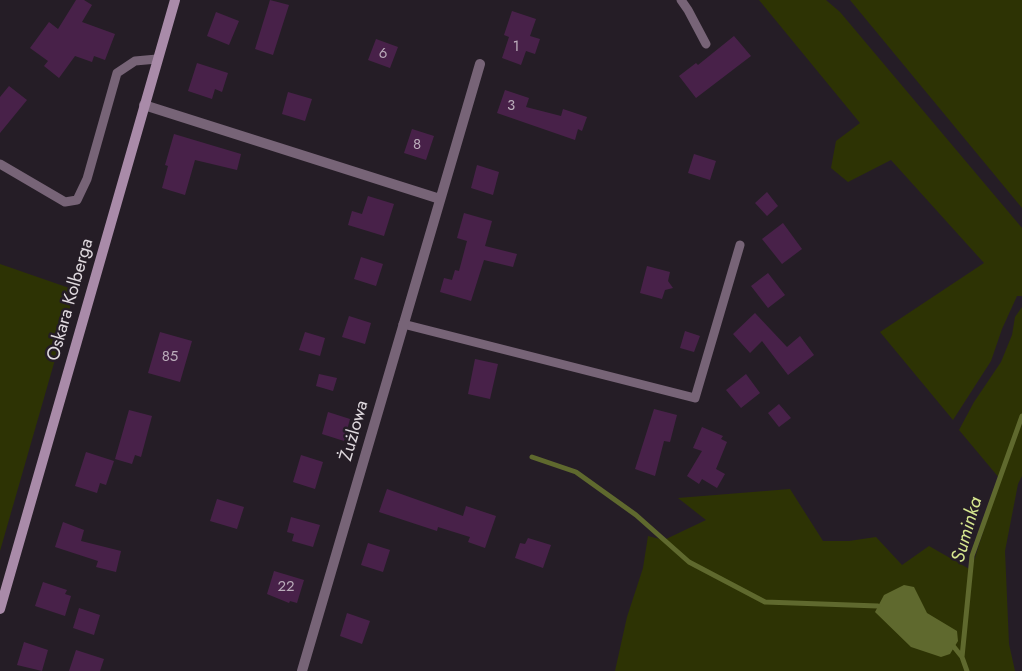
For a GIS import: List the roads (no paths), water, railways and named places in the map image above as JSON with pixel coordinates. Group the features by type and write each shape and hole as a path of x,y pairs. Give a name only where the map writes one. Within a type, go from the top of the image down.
{"main road":[{"name":"Oskara Kolberga","path":"0,609 175,0"}],"street":[{"name":"Żużlowa","path":"302,671 403,324 464,126 480,64"},
{"path":"144,105 440,200"}],"lane":[{"path":"681,0 706,44"},
{"path":"0,164 65,202 77,200 87,179 117,73 135,60 157,59"},
{"path":"403,324 695,398 740,245"}],"waterway":[{"name":"Suminka","path":"962,657 972,556 1022,416"},
{"path":"532,457 576,472 636,515 689,562 765,602 878,606"},
{"name":"Suminka","path":"954,647 962,657 967,671"}]}
